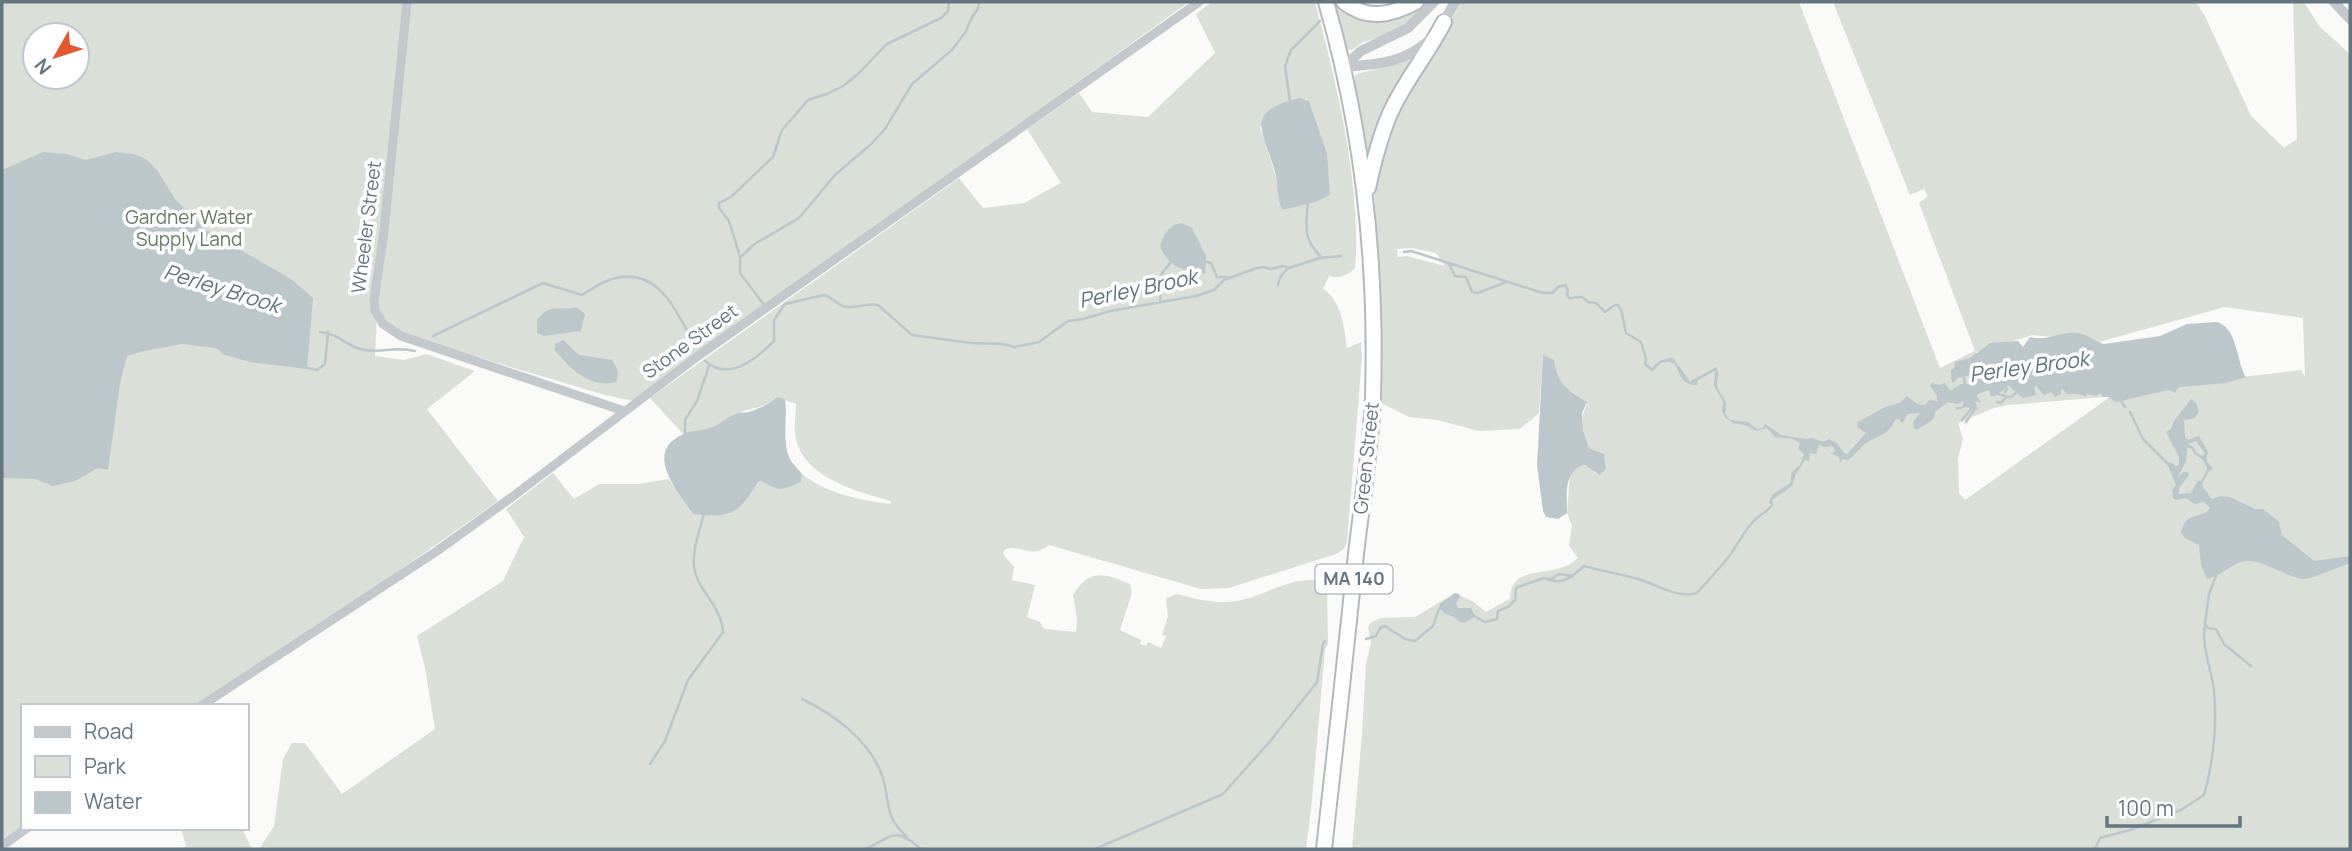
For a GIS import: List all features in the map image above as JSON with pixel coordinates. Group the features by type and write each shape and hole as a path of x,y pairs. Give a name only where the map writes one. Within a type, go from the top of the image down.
{"highway":[{"name":"MA 140","path":"1326,2 1343,67"},
{"path":"1344,2 1362,13 1376,16 1398,11 1416,2"},
{"path":"1366,203 1376,153 1389,116 1444,22"},
{"name":"Green Street","path":"1324,849 1370,438 1373,316 1366,203 1343,67"}],"street":[{"name":"Wheeler Street","path":"407,2 384,231 374,301 379,318 388,329 401,336 624,411"},
{"name":"Stone Street","path":"204,704 437,551 698,356 1199,2"},
{"path":"1343,67 1361,51 1408,28 1433,2"},
{"path":"1343,67 1374,66 1397,60 1430,40 1455,2"},
{"path":"2334,2 2350,19"},
{"path":"2,846 24,830"}],"green space":[{"name":"Gardner Water Supply Land","path":"2,2 1189,2 633,401 400,334 377,314 375,356 404,360 426,354 475,371 427,409 498,501 210,704 21,704 21,830 2,845"},
{"path":"1212,2 1315,2 1346,134 1355,203 1355,268 1343,276 1329,276 1323,289 1338,307 1347,348 1361,342 1347,542 1344,549 1336,554 1229,588 1201,589 1049,545 1031,552 1017,548 1005,549 1003,554 1014,567 1012,580 1035,585 1027,617 1040,622 1043,628 1076,632 1073,595 1085,580 1091,577 1112,577 1130,584 1132,593 1120,630 1141,640 1140,644 1146,646 1148,642 1161,648 1166,636 1162,635 1168,617 1166,598 1177,594 1208,601 1239,601 1297,582 1324,581 1327,587 1328,644 1325,649 1306,849 259,849 274,826 283,759 292,743 305,743 342,794 435,729 417,636 503,581 524,537 506,509 553,473 574,499 599,484 638,484 669,479 693,514 717,515 733,511 746,500 759,481 801,482 802,474 833,491 890,504 891,501 831,480 807,460 799,447 795,432 796,404 777,397 711,428 683,434 650,398 959,178 983,208 1024,203 1061,183 1027,129 1079,93 1092,112 1148,117 1215,53 1196,14","holes":["1306,99 1327,153 1282,210 1275,174 1260,127"]},
{"path":"1460,2 1799,2 1940,368 1975,351 1919,203 1928,196 1924,189 1910,195 1833,2 2196,2 2251,116 2284,148 2297,139 2293,2 2304,2 2319,26 2350,54 2350,849 1352,849 1366,664 1371,642 1368,628 1370,623 1381,618 1415,617 1455,593 1474,602 1486,612 1510,599 1512,587 1526,575 1569,565 1578,558 1569,546 1572,525 1567,513 1570,474 1583,466 1589,467 1595,473 1606,468 1604,454 1589,448 1585,437 1582,421 1587,405 1562,384 1554,361 1543,356 1539,413 1520,429 1479,431 1437,420 1409,417 1381,403 1382,308 1374,193 1376,179 1392,115 1442,39","holes":["1411,248 1436,253 1445,266 1407,256 1398,257 1397,249","2225,307 2303,318 2305,377 2301,370 2117,392 1965,500 1959,493 1958,458 1963,439 1958,423 1994,408 2009,405 2105,397 2098,373 1976,388 1967,399 1958,402 1978,373 1976,352 2033,335 2099,342"]},
{"path":"1423,4 1425,7 1412,20 1384,36 1363,42 1352,50 1347,49 1337,8 1340,6 1408,11"},
{"path":"1417,54 1384,111 1370,149 1367,149 1354,77 1401,63"},
{"path":"182,830 243,830 252,849 181,849 186,846"}],"water":[{"path":"1300,98 1309,101 1327,153 1330,195 1315,202 1282,210 1262,124 1270,109"},
{"path":"43,152 66,154 86,160 116,152 146,159 157,170 175,199 206,230 291,279 313,298 307,369 250,362 222,354 218,349 182,344 127,356 120,383 108,470 98,468 75,481 53,486 35,479 2,478 2,170"},
{"path":"1182,223 1192,228 1206,256 1205,274 1173,265 1160,247 1167,231"},
{"path":"576,307 585,314 581,331 544,336 537,333 537,320 546,311"},
{"path":"2217,322 2224,325 2233,338 2246,377 2226,383 2179,387 2175,393 2169,390 2116,402 2100,393 2096,396 2087,394 2085,397 2080,394 2067,394 2063,389 2061,394 2055,397 2051,392 2044,395 2036,386 2036,395 2023,398 2009,386 1995,396 1990,396 1988,390 1976,395 1981,403 1975,401 1978,410 1966,407 1956,410 1956,407 1962,407 1964,401 1957,404 1948,402 1935,412 1934,419 1917,430 1913,422 1920,413 1908,414 1902,424 1896,419 1885,433 1840,463 1839,457 1830,453 1835,452 1833,446 1819,445 1816,454 1810,453 1809,461 1805,460 1792,486 1772,500 1773,506 1760,515 1771,505 1769,502 1772,495 1790,483 1792,472 1800,465 1804,454 1798,449 1800,443 1793,439 1775,437 1767,428 1755,431 1748,426 1733,423 1725,417 1722,411 1723,401 1714,386 1715,371 1698,380 1697,385 1692,385 1683,379 1675,364 1666,361 1674,359 1689,382 1716,367 1719,374 1718,389 1725,400 1725,414 1730,420 1748,422 1757,429 1763,428 1765,424 1781,435 1824,442 1829,439 1847,454 1866,433 1857,427 1858,422 1885,407 1900,403 1907,396 1917,404 1925,405 1929,400 1937,401 1937,396 1930,386 1932,383 1945,383 1950,391 1961,384 1969,384 1971,379 1968,376 1958,378 1953,383 1951,370 1955,362 1970,358 1990,343 2018,341 2023,347 2030,337 2077,333 2104,344 2160,336 2187,324"},
{"path":"563,340 579,355 612,360 618,376 616,382 589,380 574,370 555,350 555,344"},
{"path":"1543,355 1554,360 1564,386 1587,402 1582,413 1583,430 1589,448 1604,454 1606,468 1600,475 1585,465 1573,472 1568,484 1567,513 1558,519 1546,517 1543,511 1537,465"},
{"path":"777,397 785,399 786,447 791,461 802,474 801,482 779,489 759,481 745,501 733,511 717,515 693,514 667,472 664,461 672,441 687,433 714,427 734,414 756,409"},
{"path":"2191,399 2199,411 2195,418 2184,420 2185,437 2188,440 2199,436 2208,452 2206,460 2213,469 2208,471 2202,457 2205,453 2196,441 2188,444 2186,461 2178,477 2184,472 2189,475 2179,488 2179,494 2191,493 2198,480 2212,499 2230,497 2255,509 2263,509 2279,522 2282,535 2314,561 2350,556 2350,563 2304,579 2261,563 2246,561 2207,579 2201,565 2199,545 2185,538 2181,532 2188,520 2210,508 2204,502 2195,504 2186,498 2173,498 2172,490 2176,485 2167,463 2177,466 2179,457 2166,432 2171,429"},
{"path":"1455,593 1460,597 1456,603 1458,608 1471,608 1475,616 1465,622 1445,614 1439,607"}],"waterway":[{"path":"740,257 729,221 719,208 719,203 731,197 773,157 782,130 808,100 843,86 887,44 941,18 948,11 949,2"},
{"path":"764,305 740,273 740,258 753,245 799,218 835,175 885,129 912,84 953,49 966,31 979,2"},
{"path":"1290,102 1285,66 1291,50 1320,21"},
{"path":"1308,201 1308,238 1322,258"},
{"name":"Perley Brook","path":"1404,252 1411,251 1543,293 1552,293 1565,285 1569,298 1582,297 1588,302 1596,303 1605,312 1618,305 1626,333 1641,342 1645,364 1652,370 1660,362 1672,359"},
{"name":"Perley Brook","path":"705,361 723,369 742,366 774,341 774,320 785,304 824,295 847,307 878,305 912,335 1015,347 1039,342 1068,321 1196,296 1214,290 1224,280 1254,269 1283,266 1289,268 1320,258 1341,256"},
{"path":"1160,302 1162,273 1172,261"},
{"path":"1202,261 1211,263 1217,277 1228,277"},
{"path":"1449,264 1455,276 1466,277 1472,292 1478,293 1506,282"},
{"path":"1278,285 1280,277 1288,268"},
{"name":"Perley Brook","path":"433,336 543,283 582,295 607,281 632,277 656,286 674,307 695,345"},
{"name":"Perley Brook","path":"320,332 331,334 367,351 415,351"},
{"path":"304,367 317,370 325,364 328,332"},
{"path":"685,434 685,420 697,401 709,366"},
{"name":"Perley Brook","path":"1678,367 1688,381"},
{"path":"1964,378 1965,385"},
{"path":"1997,402 2001,403 2006,397 2016,393"},
{"path":"1998,394 2005,396"},
{"path":"2121,401 2125,407"},
{"path":"1962,420 1971,409"},
{"path":"1966,422 1974,410"},
{"path":"2130,412 2143,439 2169,465"},
{"path":"2186,445 2206,460"},
{"path":"2200,485 2209,469"},
{"path":"650,764 665,741 688,680 723,632 718,614 694,567 695,547 704,513"},
{"path":"1474,616 1485,622 1497,619 1498,611 1515,600 1518,587 1544,578 1565,580 1584,566 1638,579 1675,593 1697,593 1727,559 1751,524 1762,514"},
{"path":"1548,579 1559,574 1573,576"},
{"path":"2216,576 2209,594 2205,624 2208,628 2216,629 2224,644 2251,666"},
{"path":"1366,639 1376,636 1380,628 1385,626 1405,639 1415,641 1433,626 1439,609 1442,608"},
{"path":"2095,849 2100,838 2130,830 2181,810 2204,795 2214,743 2215,717 2214,690 2204,640 2205,624"},
{"path":"1095,849 1223,794 1272,739 1317,682 1325,641"},
{"path":"802,699 837,720 868,749 881,773 890,814 907,837"},
{"path":"865,849 888,837 899,835 921,849"}]}
